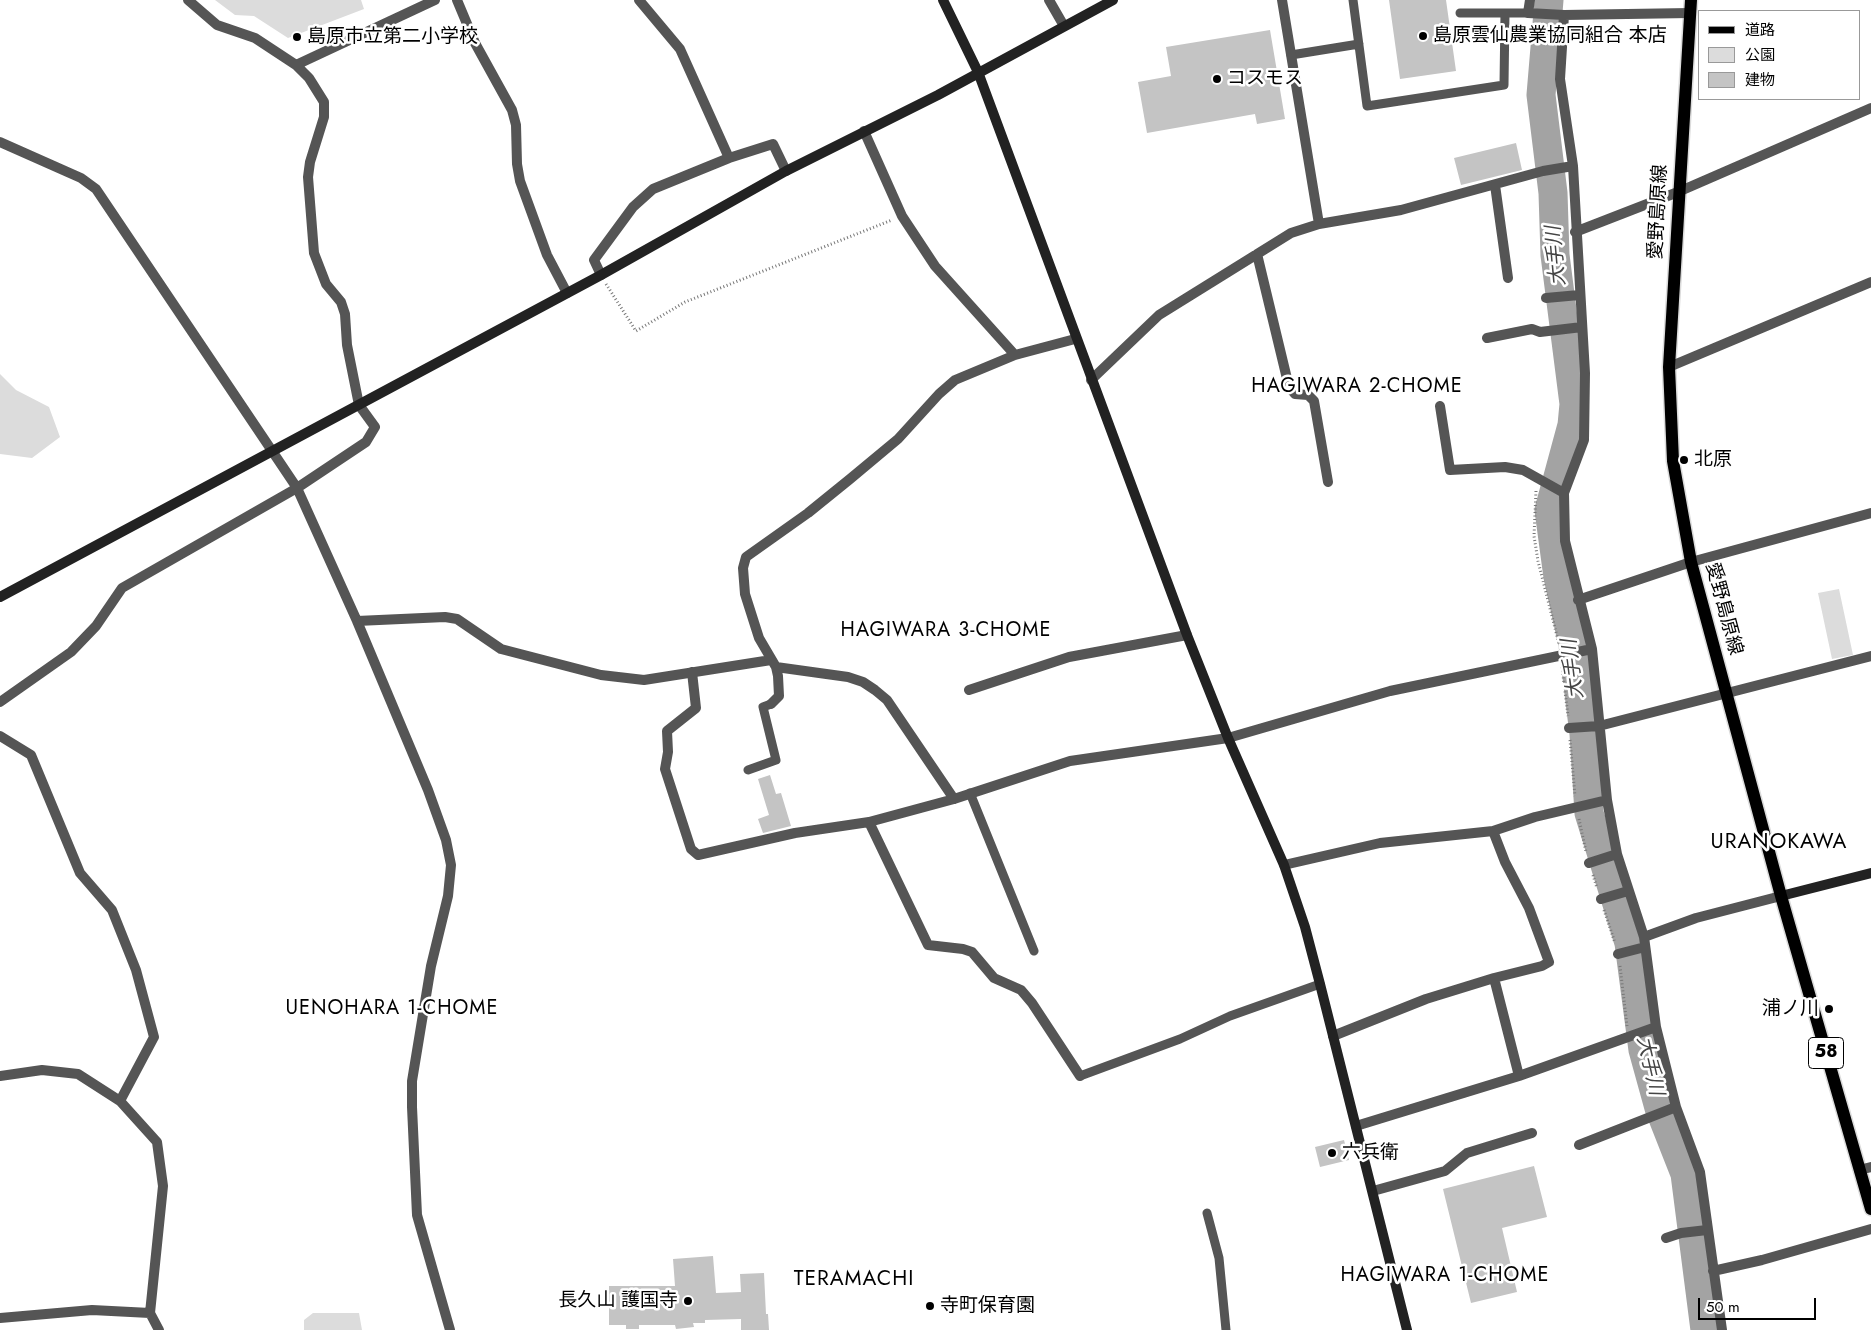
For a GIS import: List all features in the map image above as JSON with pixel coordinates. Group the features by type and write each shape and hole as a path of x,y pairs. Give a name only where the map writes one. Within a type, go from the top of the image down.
{"main road":[{"name":"愛野島原線","path":"1690,6 1669,367 1673,461 1691,562 1781,896 1865,1169 1871,1209"}],"street":[{"path":"0,702 71,652 96,626 122,588 297,488 366,442 374,427 359,405 347,345 345,314 340,302 326,284 314,253 308,177 310,162 324,116 324,102 309,78 296,65 254,38 217,25 188,0"},
{"path":"296,65 435,0"},
{"path":"457,0 475,43 512,110 516,125 516,164 520,181 547,255 567,294"},
{"path":"639,0 680,49 729,158"},
{"path":"943,0 978,72 1075,339 1187,635 1228,738 1284,865 1305,927 1407,1330"},
{"path":"1049,0 1064,26"},
{"path":"0,597 567,294 786,171 864,130 938,95 1113,0"},
{"path":"1282,0 1319,224"},
{"path":"1530,0 1533,14 1562,15 1690,6"},
{"path":"1562,15 1560,79 1575,232 1578,327 1585,373 1584,440 1562,492 1565,541 1589,650 1604,800 1615,855 1644,944 1653,1027 1674,1108 1700,1172 1705,1230 1722,1330"},
{"path":"1575,232 1678,192 1871,108"},
{"path":"864,130 902,216 935,266 1015,355"},
{"path":"0,142 81,178 96,188 273,451 297,488 357,621 428,790 446,840 451,865 448,896 431,966 412,1080 417,1215 450,1330"},
{"path":"601,275 594,260 633,207 645,196 668,182 729,158 773,144 786,171"},
{"path":"1091,380 1158,315 1291,233 1319,224 1401,210 1543,171 1570,166"},
{"path":"1495,185 1508,278"},
{"path":"1257,254 1289,386 1295,394 1308,395 1314,401 1328,482"},
{"path":"1669,367 1871,282"},
{"path":"1548,298 1576,296"},
{"path":"1487,338 1532,329 1540,332 1578,327"},
{"path":"771,704 779,696 780,688 774,663 759,638 745,594 743,568 746,558 808,514 850,480 898,439 939,394 956,380 1015,355 1075,339"},
{"path":"1440,406 1450,470 1506,467 1523,470 1562,492"},
{"path":"1578,600 1691,562 1871,513"},
{"path":"357,621 457,619 501,649 601,675 644,680 692,672 774,663 848,677 863,682 887,700 954,798"},
{"path":"969,690 1069,657 1187,635"},
{"path":"692,672 696,708 667,731 668,752 664,769 691,849 695,854 702,855 795,834 869,822 954,798 1070,761 1228,738 1390,691 1589,650"},
{"path":"1571,728 1596,726 1871,656"},
{"path":"0,736 31,755 80,873 112,910 136,970 154,1037 120,1101"},
{"path":"1284,865 1380,843 1493,831 1604,800"},
{"path":"869,822 928,945 963,948 972,952 994,978 1021,990 1032,1003 1080,1076"},
{"path":"1333,1036 1426,999 1494,978 1542,966 1548,962 1529,908 1505,862 1493,831"},
{"path":"1591,862 1615,855"},
{"path":"1619,953 1644,944 1696,918 1871,873"},
{"path":"1603,899 1626,892"},
{"path":"1494,978 1519,1076"},
{"path":"1356,1126 1519,1076 1653,1027"},
{"path":"0,1076 42,1070 78,1074 120,1101 156,1142 163,1186 150,1312 159,1330"},
{"path":"1579,1146 1674,1108"},
{"path":"1373,1192 1445,1171 1467,1153 1532,1134"},
{"path":"1713,1271 1762,1260 1871,1229"},
{"path":"1666,1238 1681,1233 1705,1230"},
{"path":"0,1318 92,1310 150,1312"}],"lane":[{"path":"1353,0 1367,106 1504,85 1504,14"},
{"path":"1460,14 1533,14"},
{"path":"1291,55 1359,44"},
{"path":"748,770 776,760 763,707 771,704"},
{"path":"970,793 1034,951"},
{"path":"1080,1076 1180,1039 1230,1016 1320,984"},
{"path":"1207,1212 1218,1258 1226,1330"}],"path":[{"path":"601,275 636,331 685,302 902,216"},
{"path":"1541,479 1536,492 1534,536 1562,655 1571,728 1577,806 1591,862 1619,953 1629,1036"}],"green space":[{"path":"215,0 361,0 364,9 288,38 254,16 235,15"},
{"path":"0,374 16,390 49,407 60,437 32,458 0,454"},
{"path":"1839,589 1853,655 1832,659 1818,593"},
{"path":"313,1313 359,1313 362,1330 304,1330 304,1320"}],"building":[{"name":"島原雲仙農業協同組合 本店","path":"1389,0 1446,0 1456,71 1400,79"},
{"name":"コスモス","path":"1270,30 1285,119 1257,124 1255,114 1147,133 1138,82 1171,76 1166,47"},
{"path":"1516,143 1522,170 1461,185 1454,158"},
{"path":"770,775 776,794 781,793 791,826 763,833 758,819 769,815 758,779"},
{"name":"六兵衛","path":"1344,1140 1349,1160 1320,1167 1315,1147"},
{"path":"1534,1166 1547,1217 1502,1228 1517,1292 1471,1303 1443,1189"},
{"path":"713,1256 716,1293 741,1292 740,1274 764,1273 766,1314 768,1314 769,1330 741,1330 741,1319 705,1320 705,1323 693,1323 694,1327 676,1329 675,1325 639,1325 639,1329 626,1329 626,1325 609,1325 609,1286 675,1286 673,1259"}],"waterway":[{"name":"大手川","path":"1549,0 1541,95 1553,193 1555,255 1574,404 1572,425 1549,510 1558,577 1573,645 1584,734 1589,813 1629,943 1643,1050 1659,1108 1685,1174 1705,1330"}],"place":[{"name":"島原雲仙農業協同組合 本店","path":"1423,36"},
{"name":"島原市立第二小学校","path":"297,37"},
{"name":"コスモス","path":"1217,79"},
{"name":"北原","path":"1684,460"},
{"name":"浦ノ川","path":"1829,1009"},
{"name":"六兵衛","path":"1332,1153"},
{"name":"長久山 護国寺","path":"688,1301"},
{"name":"寺町保育園","path":"930,1306"}],"district":[{"name":"HAGIWARA 2-CHOME","path":"1357,387"},
{"name":"HAGIWARA 3-CHOME","path":"946,631"},
{"name":"URANOKAWA","path":"1779,843"},
{"name":"UENOHARA 1-CHOME","path":"392,1009"},
{"name":"HAGIWARA 1-CHOME","path":"1445,1276"},
{"name":"TERAMACHI","path":"854,1280"}]}
